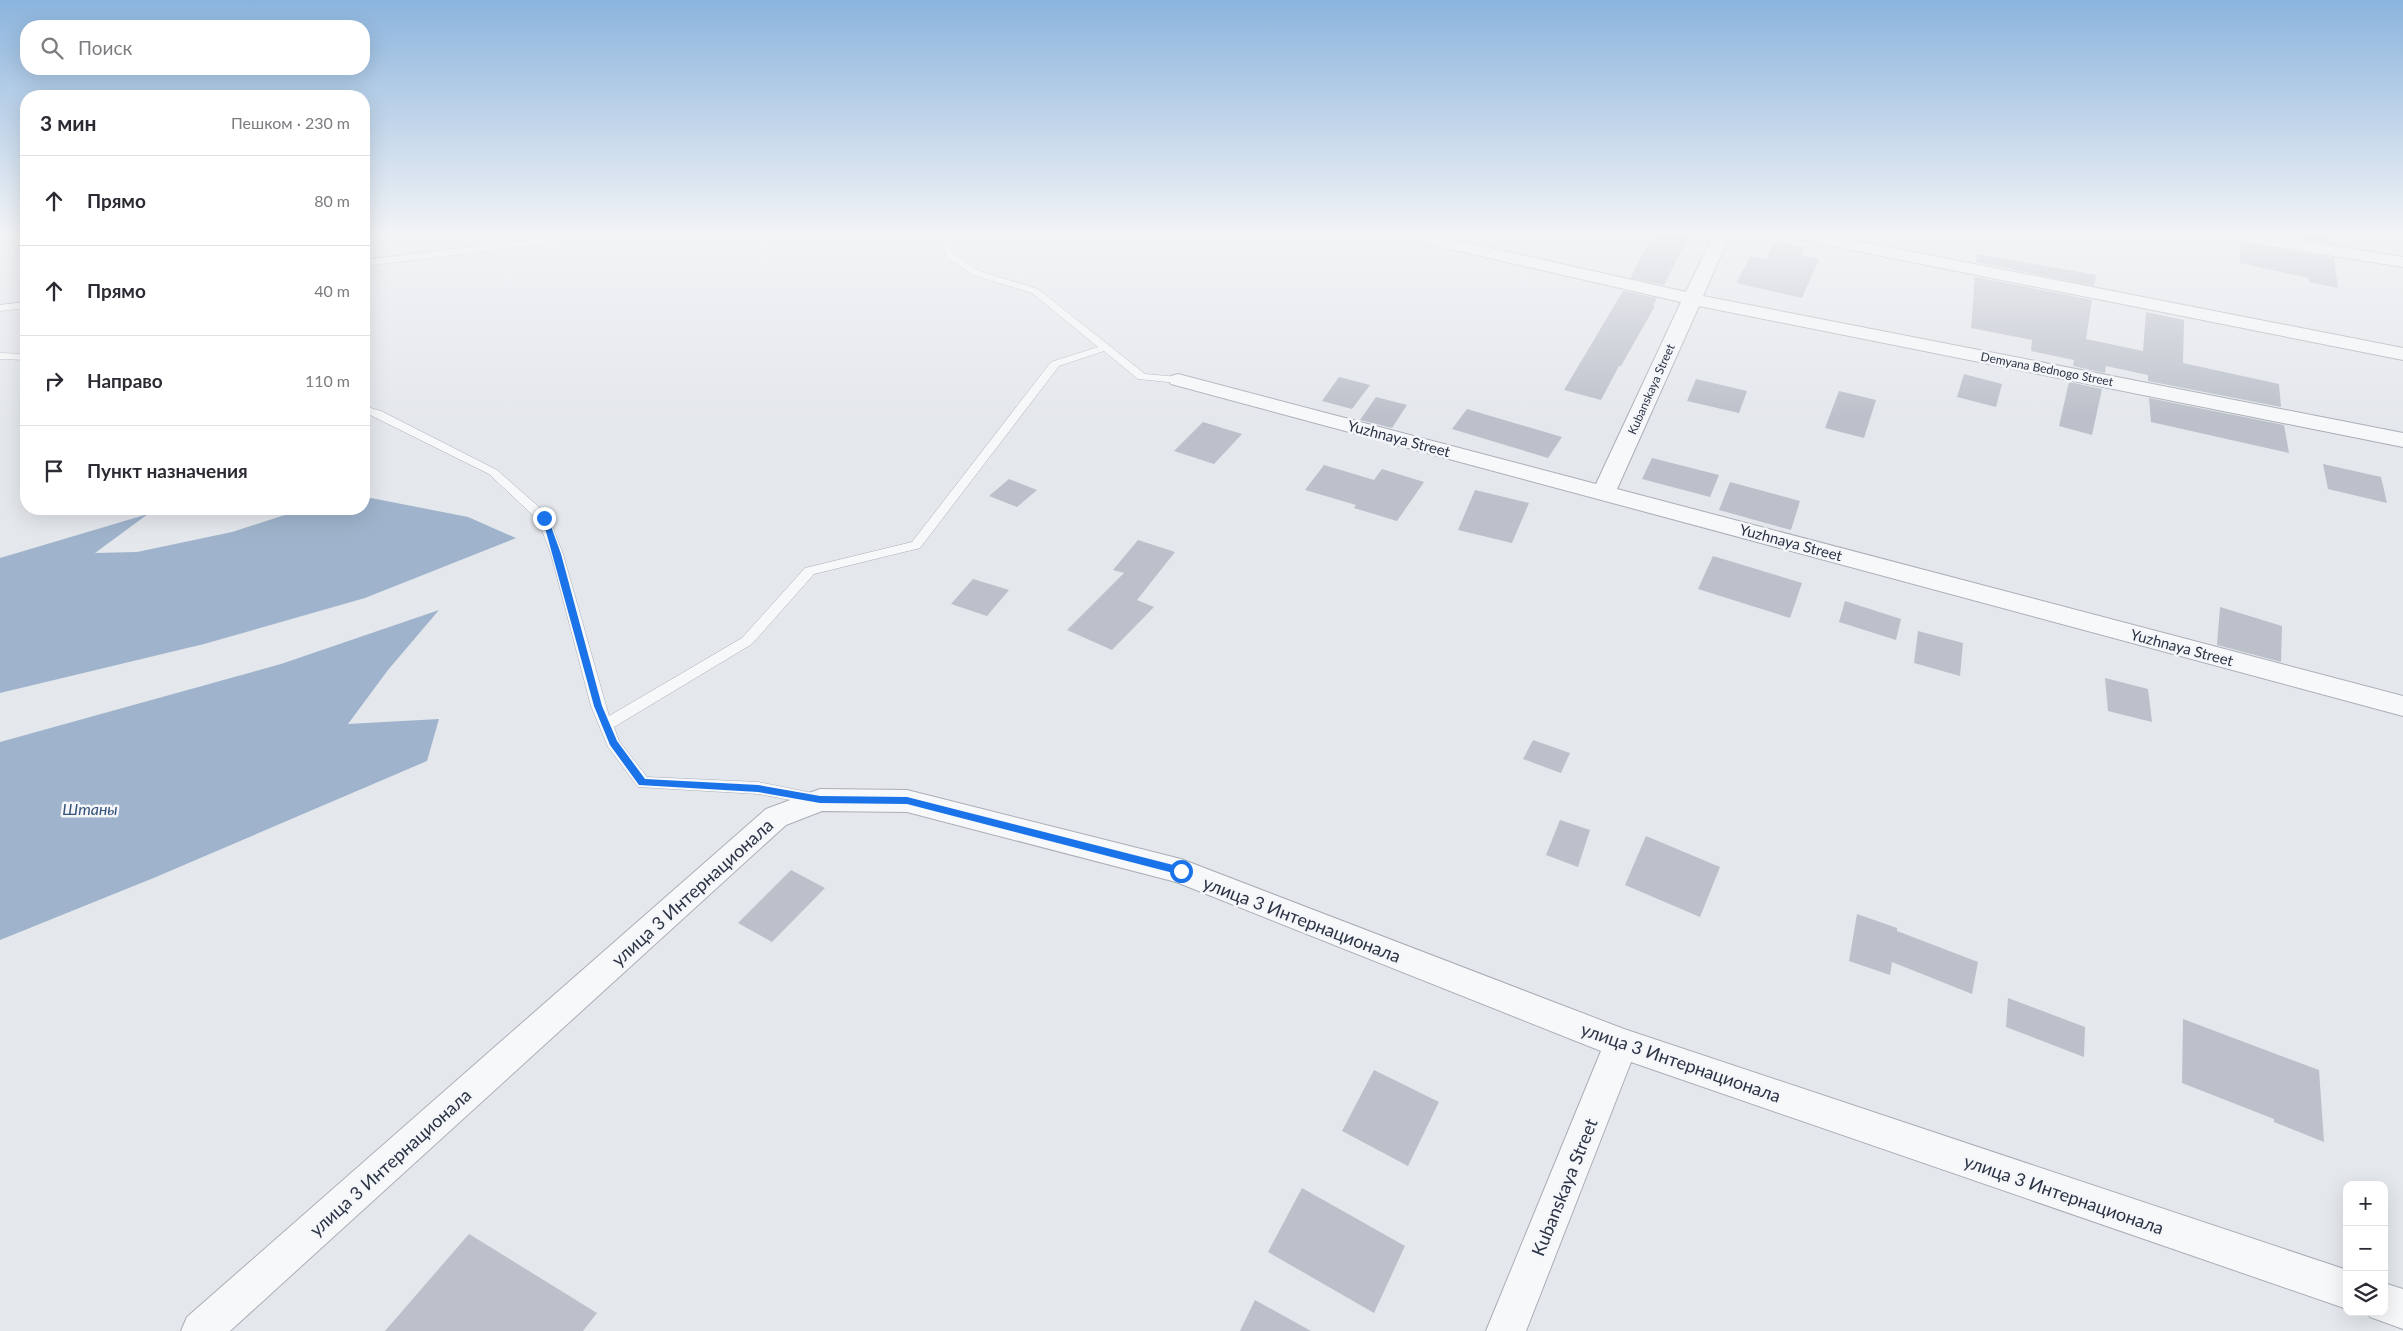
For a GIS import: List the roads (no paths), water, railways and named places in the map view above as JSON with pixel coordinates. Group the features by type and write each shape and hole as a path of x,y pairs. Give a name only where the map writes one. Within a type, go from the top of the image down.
{"street":[{"name":"Demyana Bednogo Street","path":"1670,294 2403,440"},
{"name":"Kubanskaya Street","path":"1604,492 1693,294"},
{"path":"2100,294 2403,354"},
{"name":"Yuzhnaya Street","path":"1178,380 2403,706"},
{"name":"улица 3 Интернационала","path":"216,1327 776,817 820,800 907,801 1181,871 1621,1043 2343,1289"},
{"name":"Kubanskaya Street","path":"1506,1331 1621,1043"},
{"path":"2388,1304 2403,1309"}],"lane":[{"path":"1040,294 1142,377 1178,380"},
{"path":"0,308 20,306"},
{"path":"606,726 747,641 810,571 916,546 1055,364 1107,347"},
{"path":"0,356 20,357"},
{"path":"370,411 493,472 544,518 557,554 598,706 613,743 643,783 758,788 820,800"}],"water":[{"path":"370,498 468,517 516,538 365,598 204,644 0,693 0,558 145,515 147,515 95,553 137,552 232,532 285,515 370,515"},
{"name":"Штаны","path":"439,610 388,670 348,724 439,719 427,761 156,877 0,940 0,742 281,664"}]}
